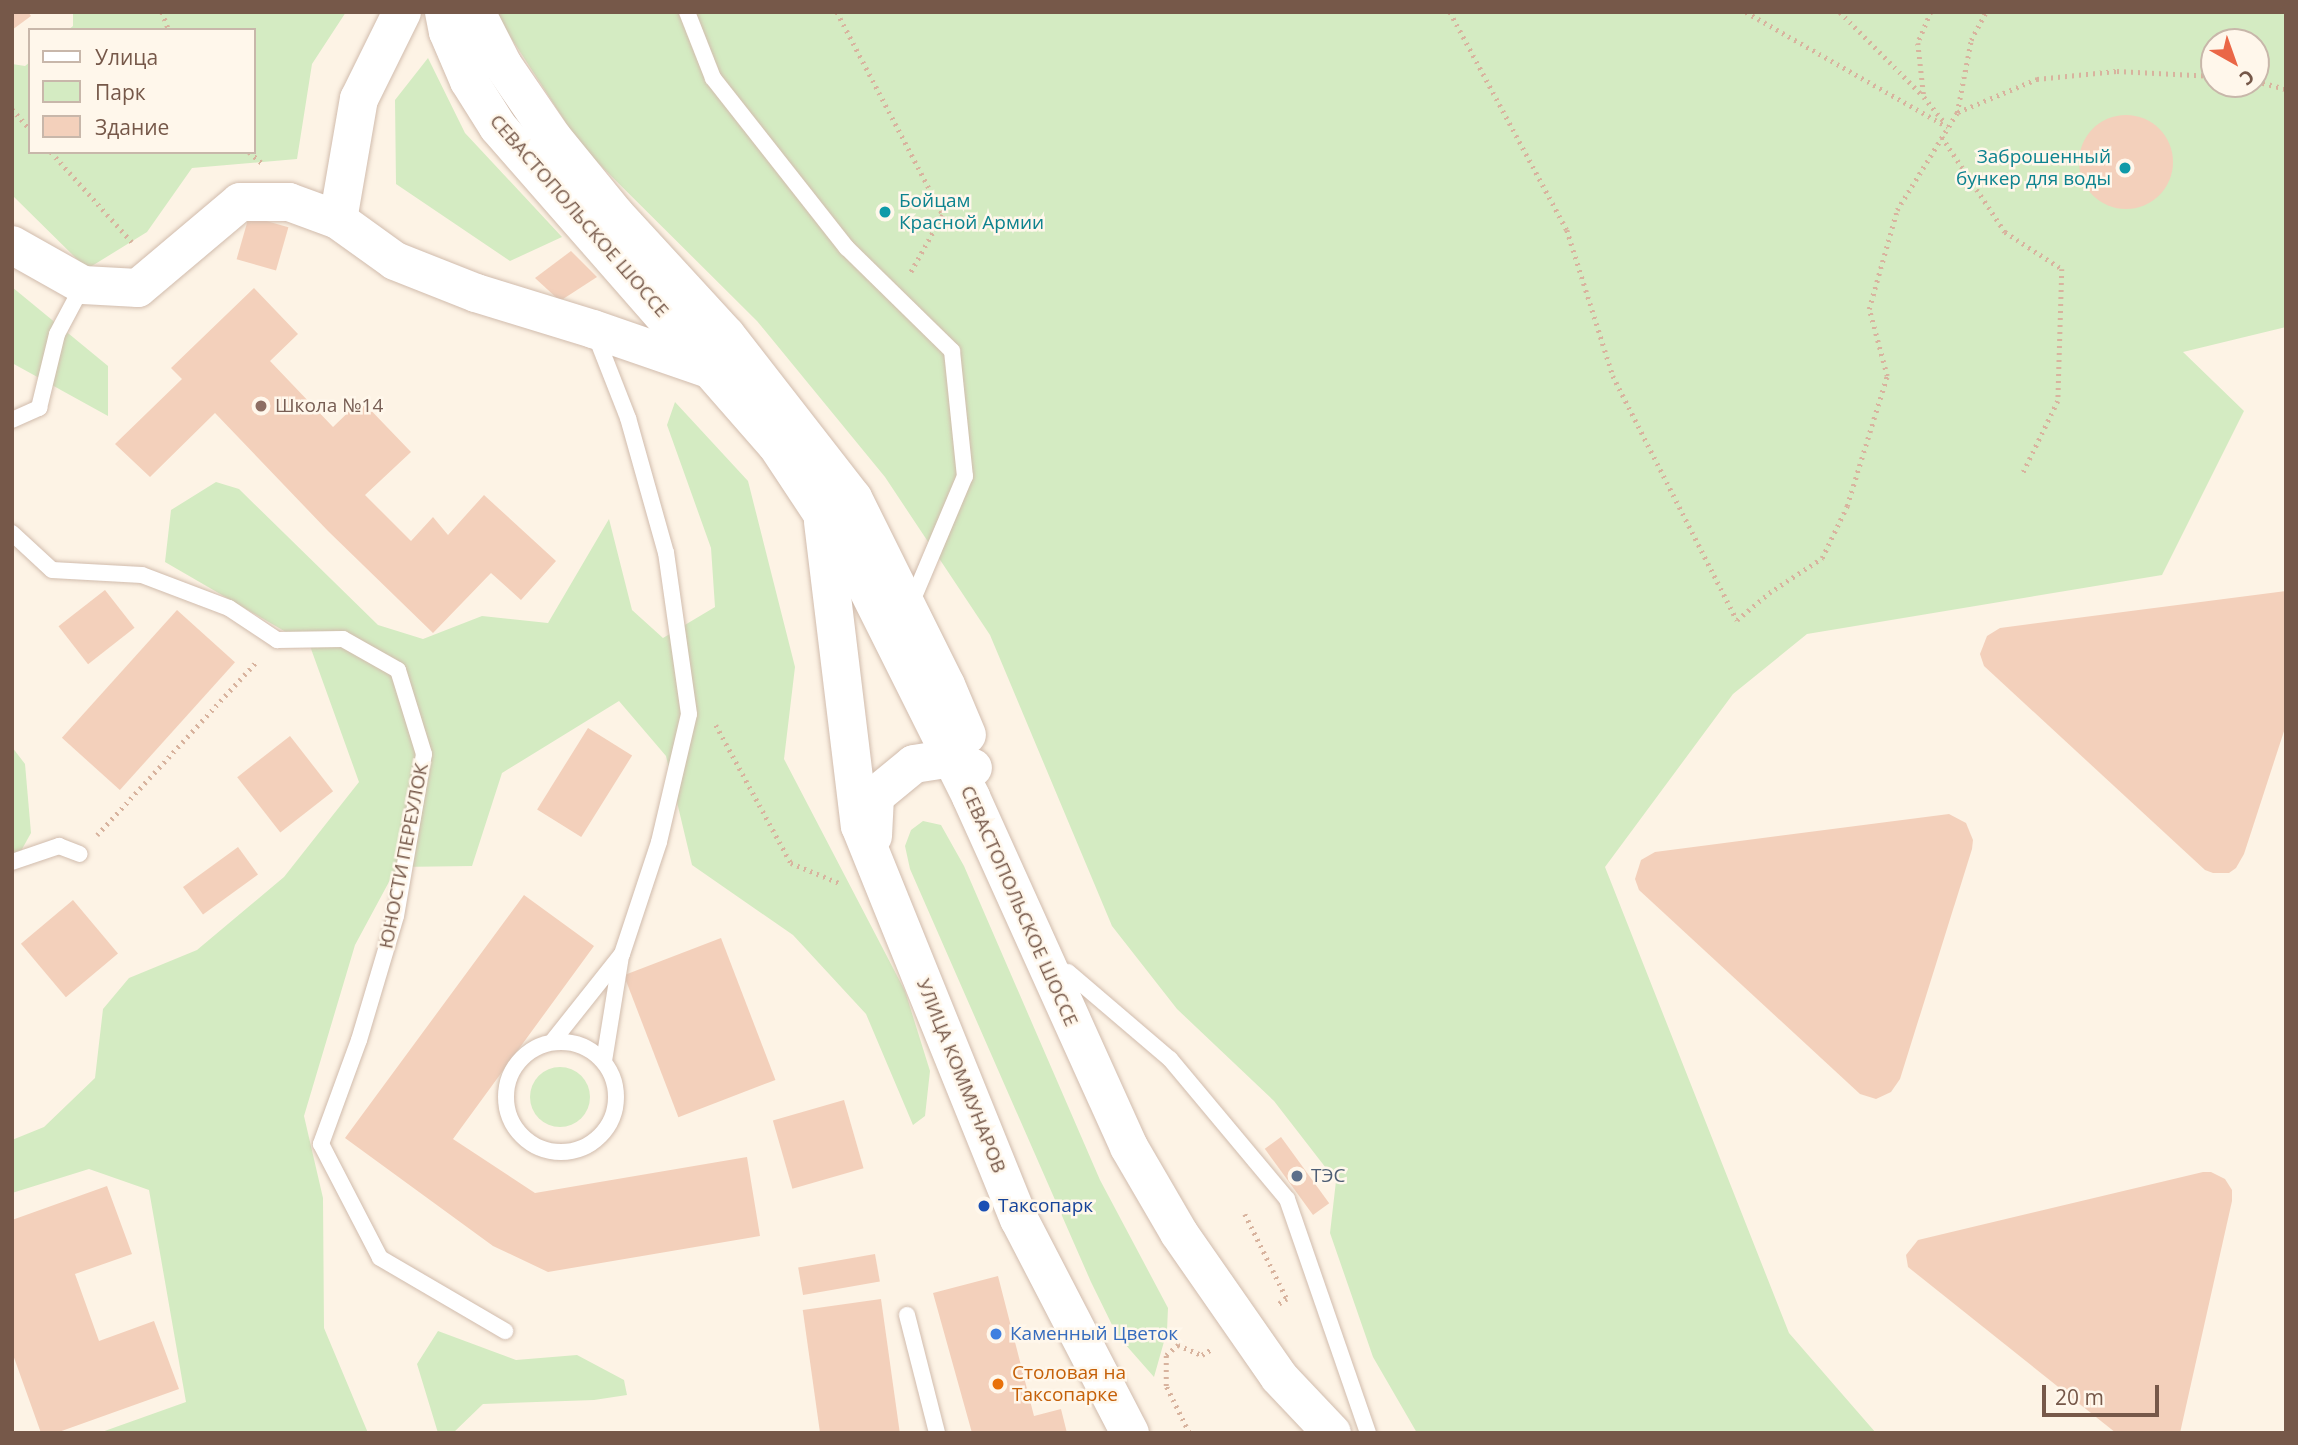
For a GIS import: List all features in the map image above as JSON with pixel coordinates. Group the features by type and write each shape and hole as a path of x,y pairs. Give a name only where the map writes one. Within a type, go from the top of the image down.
{"main road":[{"path":"338,220 359,99 402,12"},
{"name":"СЕВАСТОПОЛЬСКОЕ ШОССЕ","path":"444,12 448,32 469,81 498,127 776,444 838,508 854,562 951,758 980,793 1129,1147 1179,1233 1279,1377 1332,1433"},
{"path":"476,12 503,65 553,138 615,214 726,335 783,408 838,508 908,610 946,685 980,793 1152,1146 1230,1274 1261,1317 1358,1433"},
{"path":"12,245 83,285 138,288 240,202 289,202 338,220 396,261 476,293 593,328 715,372"},
{"name":"СЕВАСТОПОЛЬСКОЕ ШОССЕ","path":"715,372 783,408"},
{"name":"УЛИЦА КОММУНАРОВ","path":"838,508 865,882 1019,1219 1127,1431"},
{"name":"УЛИЦА КОММУНАРОВ","path":"854,562 860,826"},
{"path":"865,882 875,796 914,764 951,758"},
{"path":"865,882 892,805 921,783 949,784 980,793"}],"lane":[{"path":"687,12 713,78 847,248 899,295 952,351 965,477 908,610"},
{"path":"12,421 39,408 57,334 83,285"},
{"path":"593,328 628,418 666,553 689,714 659,842 622,954 604,1061"},
{"path":"12,533 52,570 142,575 229,608 277,640"},
{"name":"ЮНОСТИ ПЕРЕУЛОК","path":"277,640 343,639 398,670 424,754 396,916 359,1040 321,1144 380,1258 505,1331"},
{"path":"12,862 58,846 80,854"},
{"path":"552,1042 580,1044 604,1061 617,1087 614,1117 597,1140 571,1153 542,1150 518,1133 506,1107 509,1078 525,1054 552,1042 622,954"},
{"path":"1068,972 1170,1059 1287,1199 1368,1433"},
{"path":"907,1315 937,1433"}],"path":[{"path":"837,12 943,215 899,295"},
{"path":"1450,12 1567,230 1613,376 1737,620 1769,593 1822,558 1847,506 1887,376 1869,309 1897,210 1957,113 1971,40 1986,12"},
{"path":"1746,12 1948,127"},
{"path":"1840,12 1924,97 1948,127"},
{"path":"1924,97 1918,43 1931,12"},
{"path":"1957,113 2037,79 2117,71 2200,75"},
{"path":"12,109 28,127"},
{"path":"1942,137 2005,232 2062,269 2058,401 2022,472"},
{"path":"53,154 131,242"},
{"path":"80,854 191,729 277,640"},
{"path":"689,714 716,725 791,863 865,882"},
{"path":"1245,1214 1287,1299 1261,1317"},
{"path":"1189,1433 1166,1386 1166,1354 1178,1345 1202,1355"}],"green space":[{"path":"73,12 346,12 312,64 297,159 192,168 147,232 87,269 12,195 12,64 25,66 28,64 28,154 256,154 256,28 70,28 73,26"},
{"path":"498,12 2286,12 2286,327 2183,352 2244,411 2162,575 1807,634 1733,694 1605,867 1789,1333 1876,1433 1417,1433 1373,1357 1330,1233 1336,1181 1274,1101 1177,1009 1112,926 990,635 885,477 757,321 581,146 502,24"},
{"path":"428,58 465,133 562,237 510,261 396,184 395,100"},
{"path":"12,287 108,366 108,416 12,363"},
{"path":"675,402 748,481 795,667 784,759 905,991 930,1071 925,1116 913,1125 866,1014 793,935 692,865 666,756 619,701 502,773 472,866 397,867 355,945 304,1116 323,1198 324,1328 368,1433 99,1433 186,1402 149,1190 89,1169 12,1193 12,1140 44,1127 95,1078 103,1009 129,978 197,950 284,877 359,782 310,646 165,562 171,510 216,482 239,489 378,625 423,639 482,616 548,623 609,519 632,610 663,638 715,607 711,548 667,425"},
{"path":"12,747 25,764 31,833 12,867"},
{"path":"923,821 941,825 964,866 1100,1180 1168,1308 1167,1331 1154,1377 1117,1335 1091,1282 910,869 905,846 911,830"},
{"path":"560,1067 581,1076 590,1097 581,1118 560,1127 539,1118 530,1097 539,1076"},
{"path":"438,1331 516,1360 577,1355 624,1380 627,1395 594,1400 483,1404 453,1433 438,1433 417,1364"}],"building":[{"path":"12,12 28,12 31,16 12,30"},
{"name":"Заброшенный бункер для воды","path":"2126,115 2144,119 2159,129 2169,144 2173,162 2169,180 2159,195 2144,205 2126,209 2108,205 2093,195 2083,180 2079,162 2083,144 2093,129 2108,119"},
{"path":"249,216 288,227 276,271 237,259"},
{"path":"571,251 597,277 560,301 535,278"},
{"path":"254,288 298,334 270,361 333,427 361,400 411,452 365,495 411,541 433,517 448,535 484,495 556,561 521,600 491,573 433,633 328,531 215,413 150,477 115,444 182,379 171,368"},
{"path":"105,590 135,628 88,664 59,626"},
{"path":"2286,591 2286,725 2244,854 2236,868 2229,873 2205,870 1984,666 1980,654 1987,636 2000,628"},
{"path":"177,610 235,662 120,790 62,738"},
{"path":"588,728 632,756 581,837 537,809"},
{"path":"290,736 333,791 280,832 237,777"},
{"path":"1949,814 1966,823 1973,840 1972,849 1900,1079 1891,1092 1876,1099 1860,1094 1639,890 1635,879 1641,860 1655,852"},
{"path":"238,847 258,875 203,914 183,887"},
{"path":"524,895 594,946 453,1139 535,1193 747,1157 760,1236 548,1272 493,1246 345,1138"},
{"path":"73,900 118,954 66,997 21,944"},
{"path":"721,938 775,1080 678,1117 624,975"},
{"path":"844,1100 864,1168 792,1189 773,1120"},
{"name":"ТЭС","path":"1281,1137 1329,1203 1313,1215 1265,1149"},
{"path":"2211,1172 2225,1179 2232,1190 2232,1201 2180,1433 2116,1433 1908,1267 1906,1255 1918,1240"},
{"path":"107,1186 132,1254 75,1274 99,1341 154,1321 179,1389 56,1433 41,1433 12,1352 12,1220"},
{"path":"875,1254 880,1282 803,1295 798,1268"},
{"path":"998,1276 1034,1416 1061,1409 1067,1433 972,1433 933,1293"},
{"path":"881,1299 900,1433 820,1433 803,1310"}],"place":[{"name":"Заброшенный бункер для воды","path":"2125,168"},
{"name":"Бойцам Красной Армии","path":"885,212"},
{"name":"Школа №14","path":"261,406"},
{"name":"ТЭС","path":"1297,1176"},
{"name":"Таксопарк","path":"984,1206"},
{"name":"Каменный Цветок","path":"996,1334"},
{"name":"Столовая на Таксопарке","path":"998,1384"}]}
